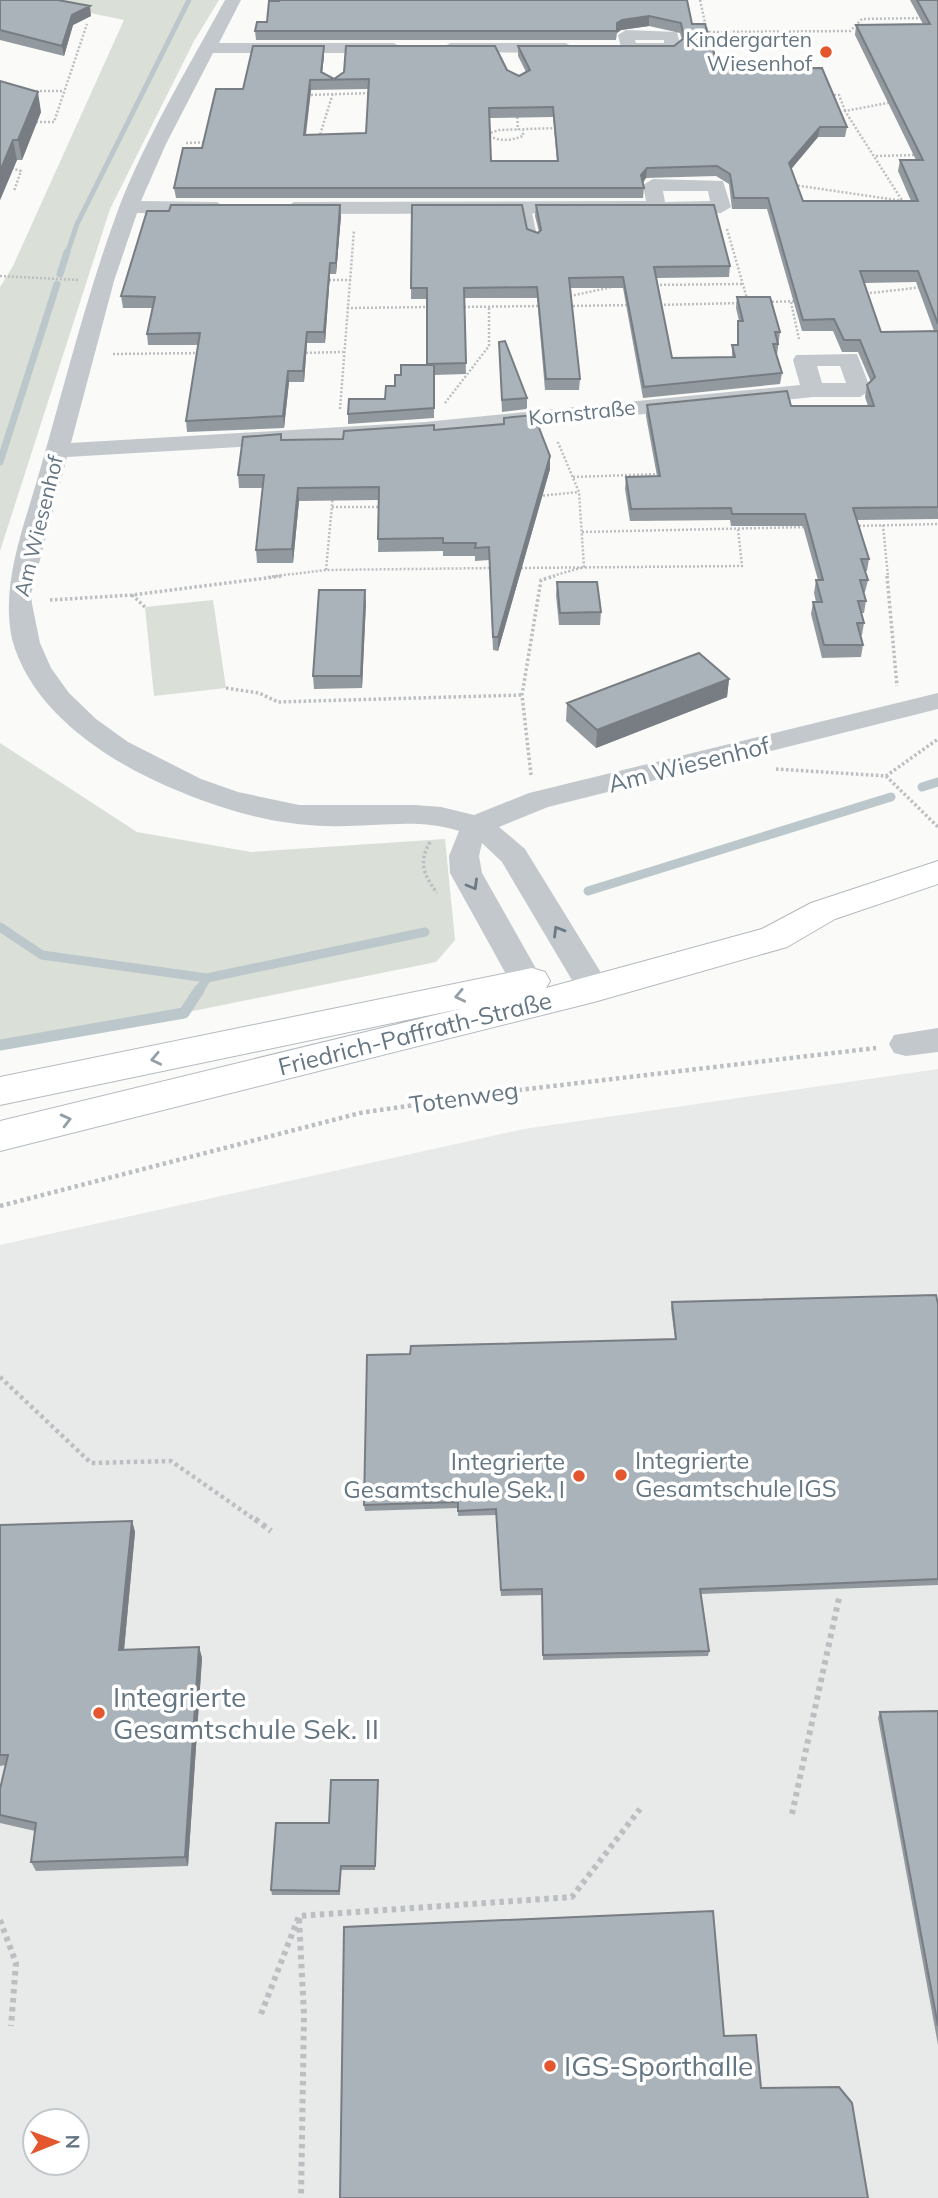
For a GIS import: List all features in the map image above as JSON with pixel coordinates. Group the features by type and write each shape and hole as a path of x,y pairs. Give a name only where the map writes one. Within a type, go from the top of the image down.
{"main road":[{"name":"Friedrich-Paffrath-Straße","path":"0,1136 587,978 774,938 823,911 938,872"},
{"name":"Friedrich-Paffrath-Straße","path":"0,1091 533,993"}],"street":[{"name":"Am Wiesenhof","path":"233,0 158,144 129,207 83,354 19,601 25,643 54,693 82,722 118,748 154,768 245,803 291,814 328,817 411,814 466,822 540,800 938,701"},
{"path":"209,48 413,48"},
{"path":"333,88 336,48"},
{"path":"438,48 587,48"},
{"path":"503,48 518,79"},
{"path":"129,207 240,208"},
{"path":"280,208 722,207"},
{"path":"804,359 813,390"},
{"name":"Kornstraße","path":"57,451 337,436 813,390 860,390 849,359 804,359"},
{"path":"533,993 466,873 463,847 467,837 466,822 499,838 514,856 587,978"}],"lane":[{"path":"526,208 534,239"}],"path":[{"path":"708,59 713,48 709,32 850,31 862,19 925,18"},
{"path":"27,122 54,122 87,24"},
{"path":"486,134 491,138 514,140 523,136 518,79"},
{"path":"308,139 319,139 333,88"},
{"path":"305,95 333,88 372,93"},
{"path":"20,91 64,91"},
{"path":"825,95 839,95 845,111 909,212"},
{"path":"845,111 898,100"},
{"path":"486,134 564,128"},
{"path":"485,146 486,134"},
{"path":"158,144 209,142"},
{"path":"876,156 926,155"},
{"path":"0,165 21,171 14,191"},
{"path":"789,185 904,202"},
{"path":"722,207 748,303"},
{"path":"326,570 343,352 352,280 355,208"},
{"path":"0,276 104,281"},
{"path":"312,280 352,280"},
{"path":"646,285 743,284"},
{"path":"558,298 619,286"},
{"path":"858,295 925,287"},
{"path":"522,306 546,301"},
{"path":"643,305 804,301"},
{"path":"791,302 804,359"},
{"path":"563,306 630,305"},
{"path":"425,429 489,346 489,306"},
{"path":"449,307 549,306"},
{"path":"347,309 436,307"},
{"path":"302,352 343,352"},
{"path":"83,354 206,353"},
{"path":"548,417 579,492 584,566"},
{"path":"573,477 660,474"},
{"path":"527,498 579,492"},
{"path":"332,508 385,507"},
{"path":"850,515 854,526 938,524"},
{"path":"883,525 902,711"},
{"path":"582,532 815,527"},
{"path":"516,568 742,566 738,529"},
{"path":"531,776 522,695 541,580 584,566"},
{"path":"19,601 132,595 326,570 502,568"},
{"path":"132,595 145,607"},
{"path":"226,688 259,693 278,702 522,695"},
{"path":"778,763 765,767 785,771 886,776 938,739"},
{"path":"886,776 938,827"},
{"path":"443,901 422,872 421,857 466,822"},
{"name":"Totenweg","path":"0,1206 360,1113 502,1092 922,1042"},
{"path":"0,1377 91,1463 171,1461 271,1531"},
{"path":"792,1814 839,1598"},
{"path":"299,1916 572,1897 639,1809"},
{"path":"261,2014 299,1916"},
{"path":"299,1916 304,2014 301,2198"},
{"path":"0,1920 16,1963 11,2026"}],"shaded area":[{"path":"28,0 219,0 194,41 110,209 0,551 0,287 13,266 124,20"},
{"path":"213,600 226,688 154,696 145,607"},
{"path":"0,743 137,832 251,852 445,839 455,940 436,962 0,1050"},
{"path":"938,1069 938,2198 0,2198 0,1245 524,1129"}],"building":[{"path":"0,0 58,0 90,6 72,15 62,46 0,30"},
{"path":"687,0 692,24 705,24 719,69 822,68 847,127 820,127 789,163 803,201 918,201 900,160 923,160 856,25 930,24 917,0 938,0 938,324 918,271 860,271 881,332 938,331 938,507 853,508 869,559 861,559 868,580 860,580 866,601 858,601 864,623 857,623 863,645 824,645 813,602 822,602 816,580 823,580 805,514 732,514 731,508 631,509 626,477 660,476 647,405 787,391 791,406 874,406 867,385 875,377 860,340 844,340 834,319 803,320 768,198 734,198 730,174 717,166 647,168 641,175 644,188 174,188 183,148 202,148 216,89 243,89 253,46 324,46 321,72 334,79 344,72 346,46 495,46 507,70 519,76 530,70 518,46 674,46 684,38 681,23 649,16 622,20 617,23 617,31 255,31 257,22 267,22 269,1","holes":["369,79 366,133 304,135 310,80","553,107 558,161 491,161 489,108"]},
{"path":"0,81 38,92 18,140 13,140 0,171"},
{"path":"171,205 340,205 336,263 330,263 324,332 307,332 303,371 288,371 283,416 186,421 200,333 147,334 155,297 121,296 147,211 169,211"},
{"path":"412,205 522,205 527,229 538,233 541,230 536,205 714,205 730,266 654,267 672,358 735,357 732,345 738,345 738,321 743,321 737,297 770,297 780,332 775,332 778,344 773,344 782,373 644,387 623,277 569,278 580,379 546,379 537,287 464,288 466,363 427,364 427,288 411,288"},
{"path":"505,341 527,398 502,400 499,342"},
{"path":"401,365 434,365 434,408 348,414 349,399 385,399 386,386 395,386 395,375 401,375"},
{"path":"534,415 550,456 498,637 493,637 489,547 475,548 476,543 443,543 443,538 378,539 379,487 298,488 292,549 256,550 264,475 238,475 243,437 281,434 281,440 343,439 344,431 434,425 434,430 504,424 504,418"},
{"path":"557,582 597,582 601,612 560,613"},
{"path":"319,590 365,590 361,676 313,676"},
{"path":"699,653 729,679 597,730 567,703"},
{"name":"Integrierte Gesamtschule Sek. I","path":"936,1295 938,1579 700,1589 709,1651 543,1655 542,1589 501,1590 496,1509 458,1511 458,1502 364,1505 367,1355 410,1354 411,1346 676,1339 672,1302"},
{"name":"Integrierte Gesamtschule Sek. II","path":"132,1521 119,1650 199,1647 185,1857 31,1862 36,1823 0,1815 0,1789 8,1755 0,1755 0,1525"},
{"path":"938,1711 938,2026 880,1712"},
{"path":"331,1780 378,1780 375,1866 341,1866 339,1891 271,1890 276,1823 329,1823"},
{"name":"IGS-Sporthalle","path":"713,1911 724,2036 756,2035 761,2088 839,2087 852,2103 868,2198 340,2198 344,1927"}],"waterway":[{"path":"67,254 77,224 189,0"},
{"path":"60,274 67,252"},
{"path":"0,462 57,284"},
{"path":"922,787 938,782"},
{"path":"588,891 891,797"},
{"path":"0,927 42,955 207,978"},
{"path":"207,978 425,932"},
{"path":"198,992 207,978"},
{"path":"0,1045 184,1013 199,990"}],"place":[{"name":"Kindergarten Wiesenhof","path":"826,52"},
{"name":"Integrierte Gesamtschule IGS","path":"621,1475"},
{"name":"Integrierte Gesamtschule Sek. I","path":"579,1476"},
{"name":"Integrierte Gesamtschule Sek. II","path":"99,1713"},
{"name":"IGS-Sporthalle","path":"550,2066"}]}
